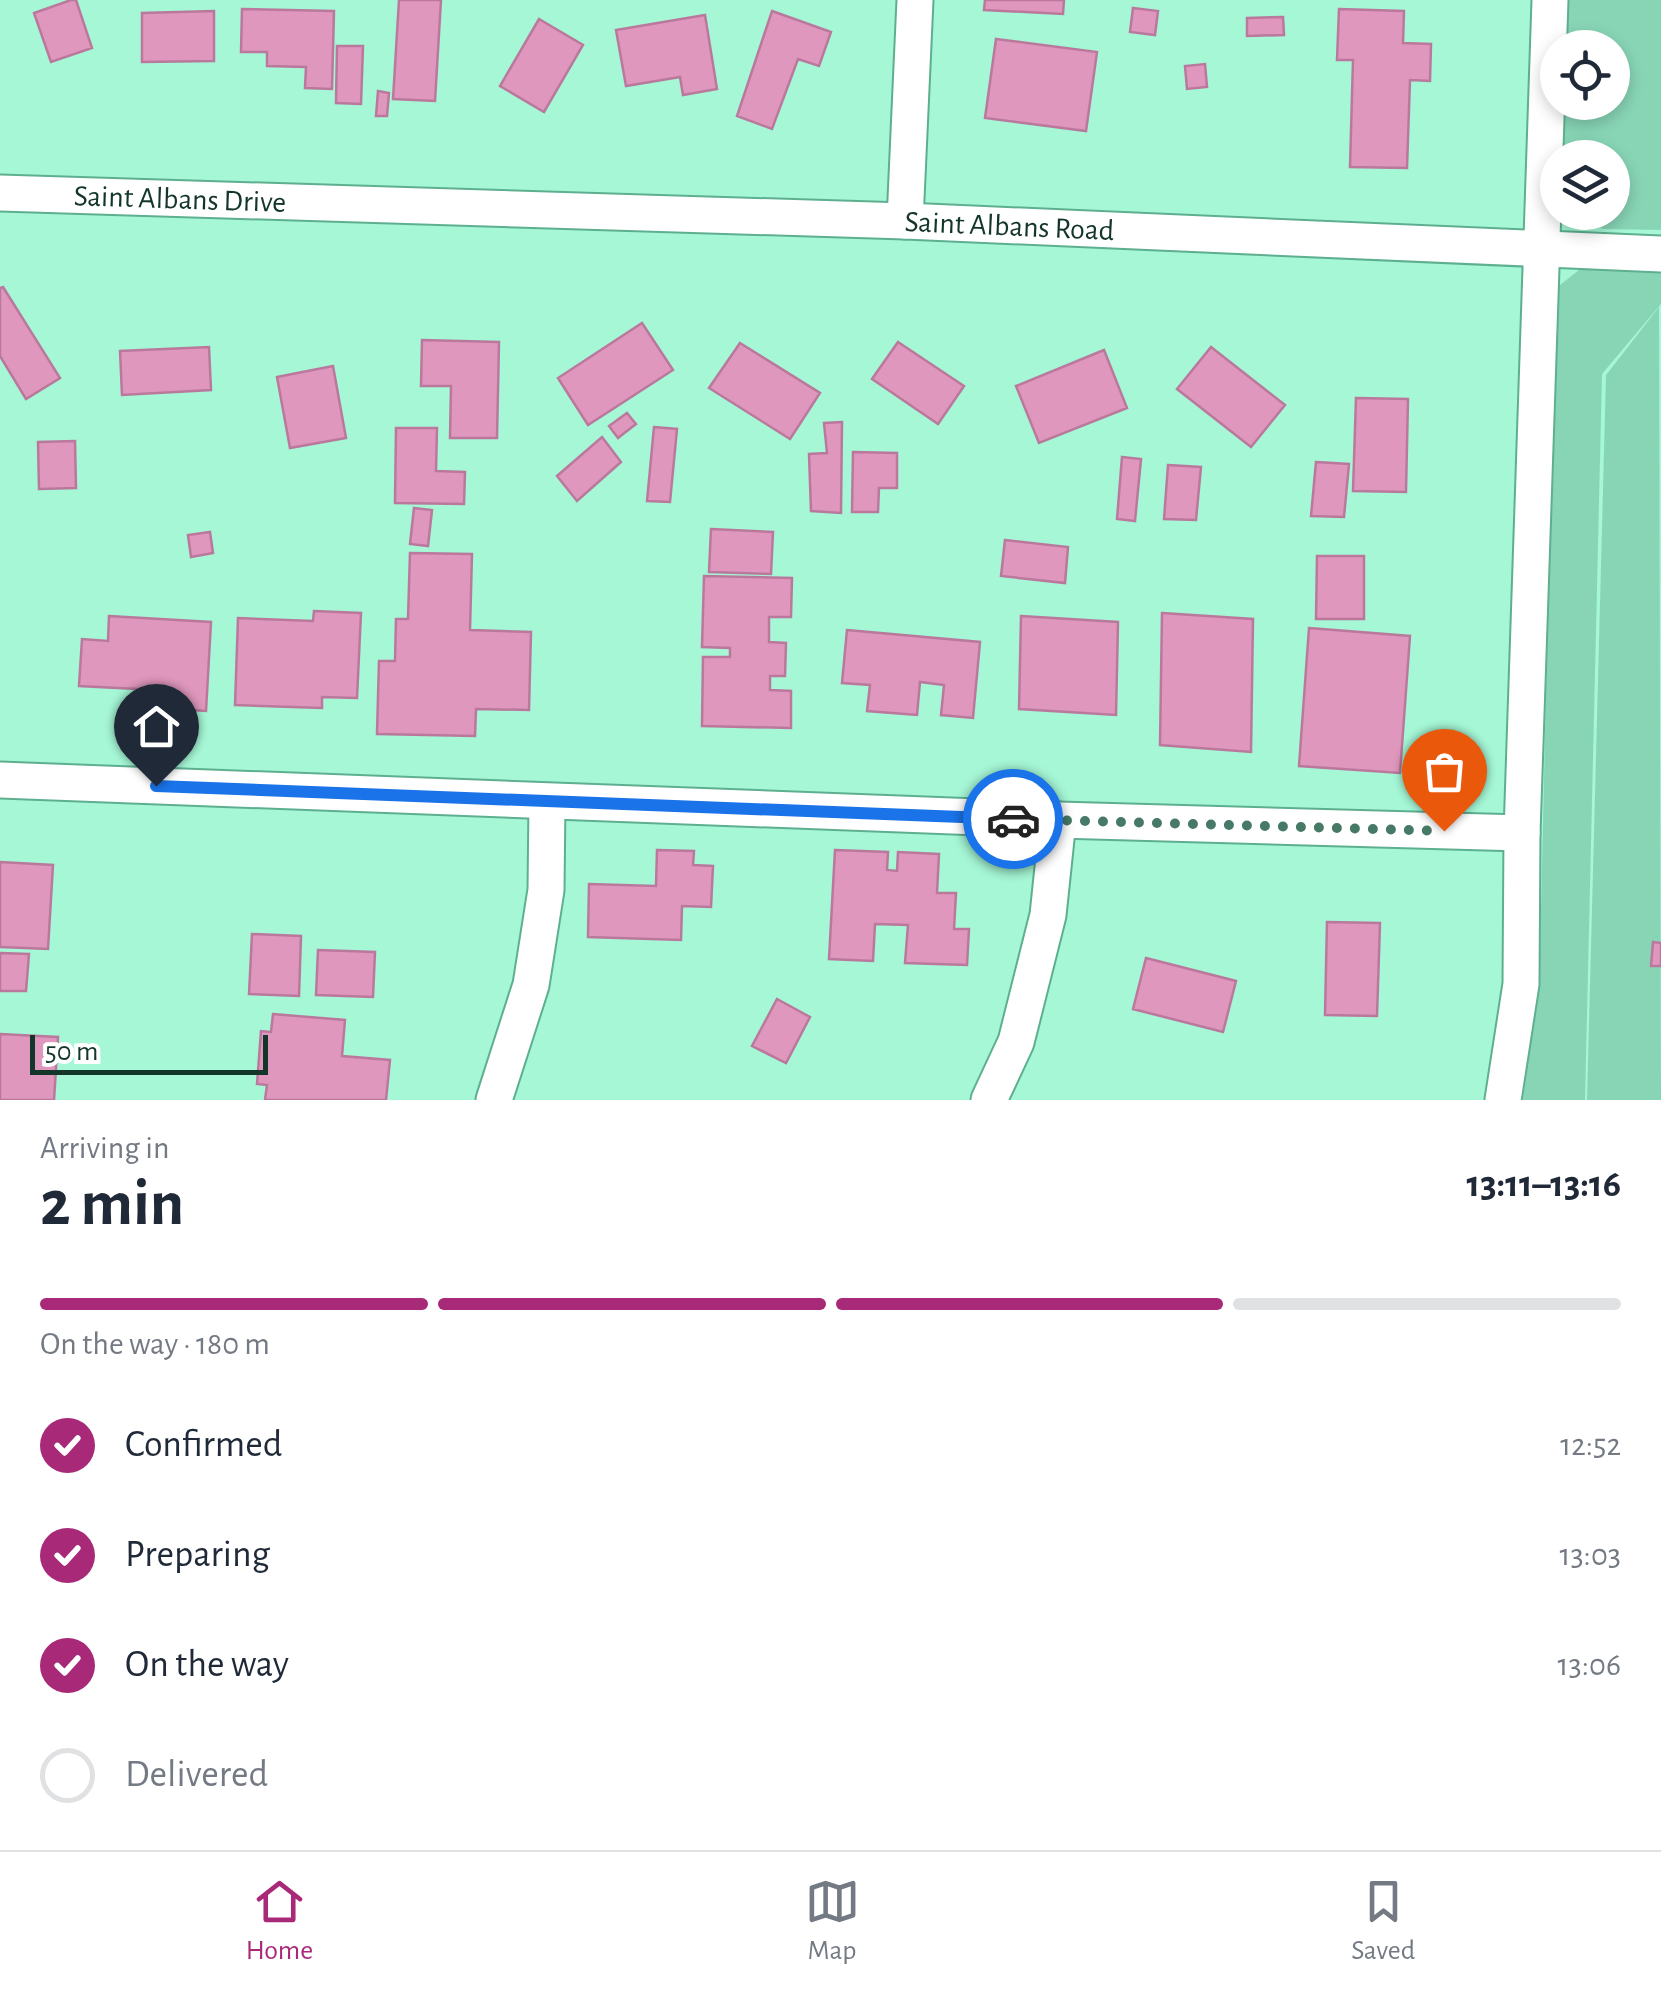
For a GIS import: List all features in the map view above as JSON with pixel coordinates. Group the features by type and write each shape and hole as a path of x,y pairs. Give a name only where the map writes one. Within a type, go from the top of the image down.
{"street":[{"path":"905,221 915,0"},
{"path":"1503,1100 1521,984 1522,833 1550,0"},
{"name":"Saint Albans Drive","path":"0,194 359,206"},
{"name":"Saint Albans Road","path":"359,206 905,221 1661,254"},
{"path":"0,780 1058,820 1522,833"},
{"path":"494,1100 531,985 546,890 546,802"},
{"path":"990,1100 1016,1042 1048,915 1058,820"}],"green space":[{"path":"1562,0 1661,0 1661,230 1630,229 1630,140 1558,140 1558,120 1630,120 1630,30 1561,30"},
{"path":"1584,266 1661,271 1661,304 1602,374 1585,1100 1523,1100 1540,956 1555,289"},
{"path":"1659,307 1661,1100 1587,1100 1606,375"}],"building":[{"path":"76,0 92,48 51,62 34,13"},
{"path":"399,0 441,0 435,101 393,99"},
{"path":"985,0 1064,0 1063,14 984,10"},
{"path":"1133,8 1158,11 1155,35 1130,32"},
{"path":"242,9 334,11 332,89 305,88 306,67 267,66 267,52 241,52"},
{"path":"1339,9 1404,11 1403,43 1431,44 1430,81 1410,80 1407,168 1350,167 1353,60 1337,60"},
{"path":"214,11 214,61 142,62 142,13"},
{"path":"772,11 831,32 819,66 798,59 772,129 737,116"},
{"path":"705,15 717,89 683,95 680,77 626,86 616,30"},
{"path":"1283,17 1284,35 1247,36 1247,18"},
{"path":"539,19 583,45 544,112 500,86"},
{"path":"996,39 1097,52 1086,131 985,118"},
{"path":"337,46 363,46 361,104 336,103"},
{"path":"1205,64 1207,87 1187,89 1185,66"},
{"path":"378,91 389,93 387,116 376,116"},
{"path":"3,287 60,378 26,399 0,356"},
{"path":"642,323 673,370 588,425 558,378"},
{"path":"422,340 499,342 497,438 450,438 451,386 421,386"},
{"path":"898,342 964,386 938,424 872,379"},
{"path":"740,343 820,393 790,439 709,388"},
{"path":"209,347 211,390 122,395 120,351"},
{"path":"1211,347 1285,405 1251,447 1177,389"},
{"path":"1104,350 1127,408 1039,443 1016,386"},
{"path":"333,366 346,438 290,448 277,377"},
{"path":"1356,398 1408,399 1406,492 1353,491"},
{"path":"627,413 636,424 618,438 609,426"},
{"path":"842,422 841,513 811,511 809,454 827,453 824,423"},
{"path":"654,427 677,429 670,502 647,501"},
{"path":"396,428 437,428 436,471 465,472 464,504 395,503"},
{"path":"602,437 621,462 577,501 557,476"},
{"path":"75,441 76,488 39,489 38,442"},
{"path":"853,452 897,453 897,488 879,488 878,512 852,512"},
{"path":"1122,457 1141,459 1135,521 1117,519"},
{"path":"1316,462 1349,464 1344,517 1311,516"},
{"path":"1168,465 1201,467 1196,520 1164,519"},
{"path":"414,508 432,510 428,546 410,544"},
{"path":"711,529 773,532 771,574 709,572"},
{"path":"210,532 213,553 191,557 188,535"},
{"path":"1005,540 1068,547 1065,583 1001,576"},
{"path":"410,553 472,554 470,630 531,632 529,710 476,709 475,736 377,734 379,661 395,661 396,619 408,619"},
{"path":"1317,556 1364,556 1364,619 1316,619"},
{"path":"704,576 792,578 791,617 769,617 769,642 786,643 785,676 770,676 770,690 791,691 791,728 702,726 703,657 730,657 730,648 702,647"},
{"path":"314,611 361,613 357,698 322,697 322,708 235,705 238,618 313,621"},
{"path":"1162,613 1253,619 1251,752 1160,745"},
{"path":"109,616 211,622 206,711 156,708 157,690 79,686 82,639 108,641"},
{"path":"1021,616 1118,622 1116,715 1019,709"},
{"path":"1309,628 1410,636 1400,773 1299,766"},
{"path":"847,630 980,642 973,718 941,715 944,685 920,682 917,715 867,711 870,685 842,683"},
{"path":"657,850 694,851 693,865 713,866 711,907 682,906 681,940 588,937 589,884 656,886"},
{"path":"835,850 888,852 887,870 897,871 898,852 939,854 937,893 956,893 954,929 969,929 967,965 905,963 908,925 875,924 873,961 829,959"},
{"path":"0,862 53,865 48,949 0,947"},
{"path":"1327,922 1380,923 1377,1016 1325,1015"},
{"path":"252,934 301,936 299,996 249,994"},
{"path":"1653,942 1661,943 1661,966 1651,966"},
{"path":"318,950 375,952 373,997 316,995"},
{"path":"0,953 29,954 26,991 0,991"},
{"path":"1146,958 1236,981 1223,1032 1133,1009"},
{"path":"777,999 810,1017 786,1063 752,1046"},
{"path":"273,1014 345,1020 342,1056 390,1060 386,1100 265,1100 267,1085 257,1084 261,1031 271,1032"},
{"path":"0,1034 58,1037 54,1100 0,1100"}],"way so far":[{"path":"1013,819 1444,831"}],"route":[{"path":"156,786 1013,819"}]}
